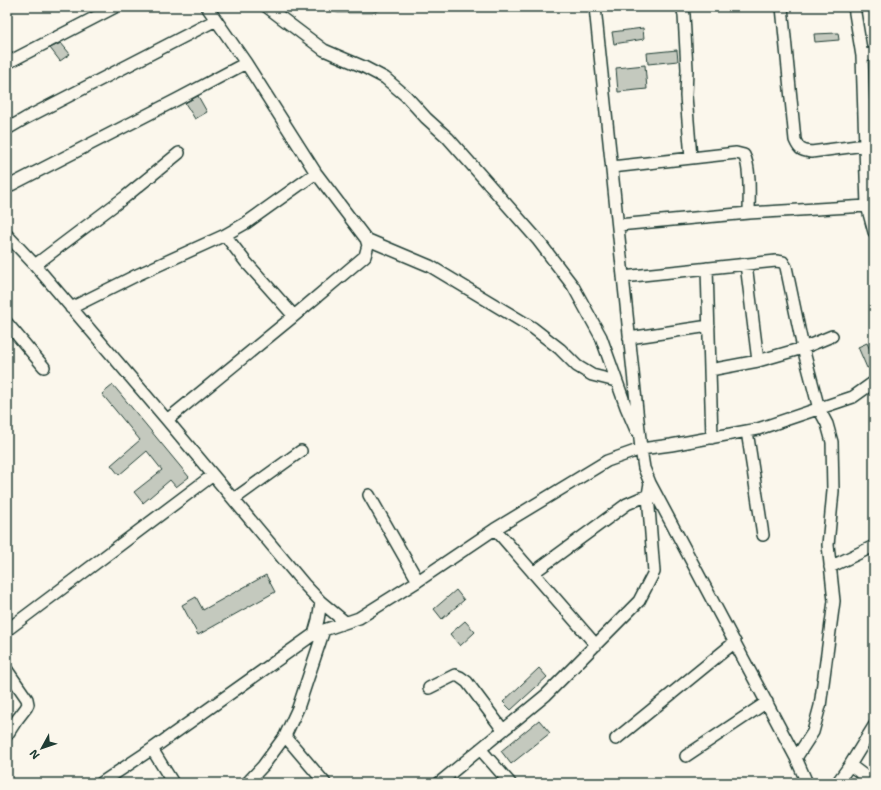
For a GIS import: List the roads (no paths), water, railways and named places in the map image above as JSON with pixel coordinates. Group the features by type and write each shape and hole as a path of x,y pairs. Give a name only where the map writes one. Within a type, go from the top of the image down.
{"street":[{"path":"7,63 115,7"},
{"path":"167,420 365,256 368,245 366,239 316,173 246,62 207,7"},
{"path":"267,7 324,50 364,67 385,78 406,96 426,118 448,138 537,239 573,286 600,337 640,443"},
{"path":"598,7 612,168 640,443 644,468 650,483 796,758 807,783"},
{"path":"682,7 684,15 687,69 686,96 691,158"},
{"path":"782,7 795,140 798,148 803,151 811,152 865,145"},
{"path":"854,7 862,56 866,206 874,232"},
{"path":"7,129 216,20"},
{"path":"862,56 874,53"},
{"path":"7,187 178,99 246,62"},
{"path":"35,265 125,197 179,153"},
{"path":"612,168 736,153 744,155 747,160 750,213"},
{"path":"71,308 137,275 225,235 246,223 316,173"},
{"path":"618,225 750,213 866,206"},
{"path":"7,235 35,265 214,475 304,584 321,602 344,622"},
{"path":"225,235 245,261 294,316"},
{"path":"366,239 430,266 533,328 560,349 577,366 592,375 616,381"},
{"path":"623,277 776,261 783,262 786,267 803,348 819,408 827,424 832,442 833,491 828,546 834,601 820,706 813,732 796,758"},
{"path":"746,264 758,362"},
{"path":"707,268 712,438"},
{"path":"7,323 44,367"},
{"path":"629,338 708,326"},
{"path":"710,370 758,362 803,348 832,336"},
{"path":"101,783 319,632 344,622 360,618 495,529 607,461 640,443 672,445 758,429 853,397 874,382"},
{"path":"747,431 763,535"},
{"path":"234,499 301,451"},
{"path":"7,630 214,475"},
{"path":"439,783 546,695 639,601 654,572 648,495 650,483"},
{"path":"369,495 418,581"},
{"path":"533,573 627,504 648,495"},
{"path":"495,529 596,645"},
{"path":"830,567 874,546"},
{"path":"247,783 285,736 298,708 319,632 318,620 321,602"},
{"path":"616,739 735,642"},
{"path":"7,670 27,699 28,704 7,735"},
{"path":"429,688 455,675 460,677 467,682 503,730"},
{"path":"686,756 766,702"},
{"path":"837,783 874,726"},
{"path":"285,736 325,783"},
{"path":"152,749 173,783"},
{"path":"480,749 510,783"},
{"path":"850,765 874,783"}]}
